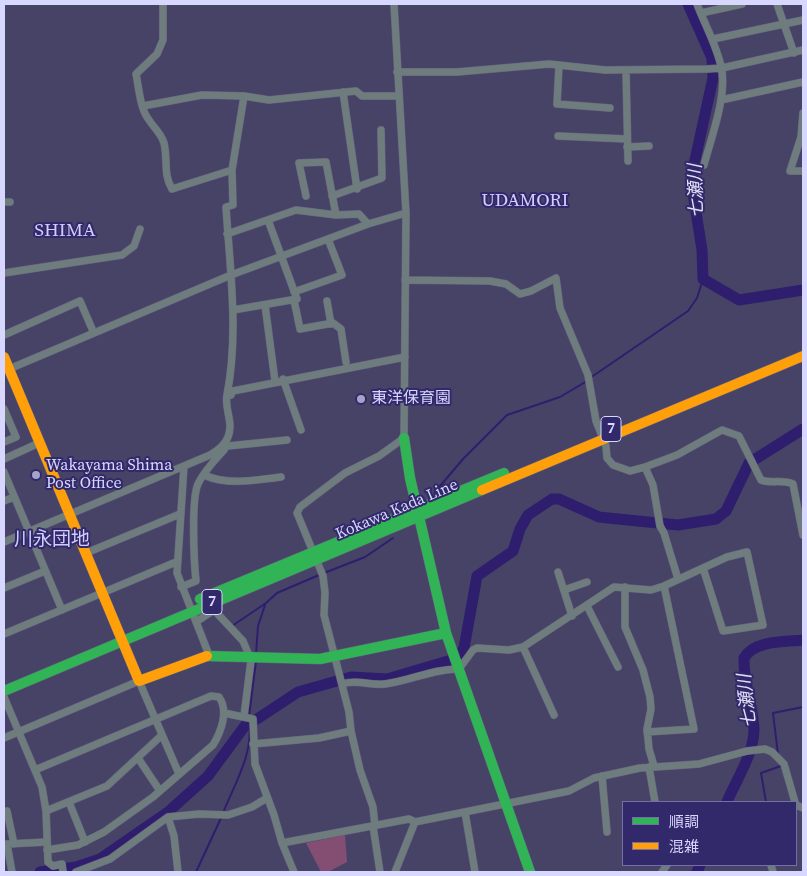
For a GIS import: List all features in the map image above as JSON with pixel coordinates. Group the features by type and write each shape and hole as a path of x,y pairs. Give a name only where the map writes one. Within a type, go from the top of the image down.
{"main road":[{"name":"Kokawa Kada Line","path":"602,436 803,349"},
{"name":"Kokawa Kada Line","path":"4,691 190,607 602,436 803,356"},
{"path":"4,357 139,681 209,655 254,655 302,659 334,656 446,632"},
{"path":"404,438 410,478 420,511 446,632 530,872"},
{"name":"Kokawa Kada Line","path":"4,684 121,637"}],"street":[{"path":"163,4 163,40 157,54 136,74 148,119 156,127 164,143 167,182 172,189 232,170"},
{"path":"380,872 373,807 360,770 350,731 349,712 324,615 325,592 322,573 297,510 345,473 379,456 404,438 406,213 394,4"},
{"path":"697,4 713,39 722,68 721,100 704,165"},
{"path":"701,13 742,4"},
{"path":"777,4 794,52"},
{"path":"713,39 803,20"},
{"path":"397,72 457,72 526,65 559,65 626,70 707,69 722,68 803,50"},
{"path":"559,65 557,104 610,108"},
{"path":"626,70 628,160"},
{"path":"721,100 803,82"},
{"path":"143,106 202,95 244,96 269,100 356,91 362,96 398,96"},
{"path":"343,92 357,189"},
{"path":"4,542 217,451 228,438 230,422 226,395 232,371 233,310 226,207 233,205 232,170 244,96"},
{"path":"803,112 802,137 790,171 803,171"},
{"path":"332,196 357,189 382,178 381,130"},
{"path":"558,136 649,146"},
{"path":"306,196 300,163 326,162 336,215"},
{"path":"227,234 296,210 336,215 359,214 368,224"},
{"path":"9,369 93,331 231,275 368,224 406,213"},
{"path":"268,220 294,296 300,329 331,324 340,328 346,362"},
{"path":"4,273 122,255 134,246 140,229"},
{"path":"233,310 265,305 294,296 342,275 328,239"},
{"path":"405,280 490,281 506,284 520,294 531,291 556,278 560,308 588,375 594,413 607,458 613,465 630,471 677,455 722,430 739,436 764,482 778,480 793,484 803,535"},
{"path":"4,335 80,300 93,331"},
{"path":"327,301 331,324"},
{"path":"265,305 275,381"},
{"path":"228,392 284,379 405,357"},
{"path":"284,379 300,430"},
{"path":"181,587 196,581 193,555 197,486 233,437 235,423 228,392"},
{"path":"4,409 16,437 4,442"},
{"path":"228,446 287,440"},
{"path":"4,459 39,443"},
{"path":"184,466 176,562 181,587 209,655"},
{"path":"645,467 653,485 660,524 676,575"},
{"path":"4,472 62,610"},
{"path":"204,474 214,479 239,482 281,477"},
{"path":"4,501 14,496"},
{"path":"86,553 180,514"},
{"path":"341,681 387,684 457,663 477,648 509,650 523,647 614,587 626,586 651,590 664,586 676,575 703,568 727,556 747,552 763,625 723,631 703,568"},
{"path":"4,634 176,562"},
{"path":"4,588 45,571"},
{"path":"558,572 572,616"},
{"path":"564,590 587,582"},
{"path":"626,586 626,627 643,670 650,697 651,709 648,732 655,801"},
{"path":"648,732 694,729 664,586"},
{"path":"587,606 618,667"},
{"path":"196,622 214,610 254,655 252,660 250,718 255,764 274,814 282,844 294,872"},
{"path":"523,647 554,715"},
{"path":"4,738 139,681 178,774"},
{"path":"36,770 211,696 219,698 222,702 224,713 218,737 213,745 160,791 104,832 85,842 48,850"},
{"path":"4,697 36,770 46,811 50,865 62,864 63,871"},
{"path":"224,713 250,718"},
{"path":"253,744 319,738 350,731"},
{"path":"46,811 107,786 162,735"},
{"path":"282,844 409,819 415,822 568,791 602,776 651,766 699,764 765,749 772,752 784,764 795,801"},
{"path":"138,758 160,791"},
{"path":"602,776 607,832"},
{"path":"76,872 110,859 168,817 199,814 221,816 252,807 267,798"},
{"path":"69,802 85,842"},
{"path":"7,811 14,844"},
{"path":"465,812 475,872"},
{"path":"168,817 174,836 178,872"},
{"path":"395,872 415,822"},
{"path":"12,872 7,844 47,842"}],"shaded area":[{"path":"345,835 347,862 328,872 321,872 306,843"}],"waterway":[{"name":"七瀬川","path":"688,4 712,58 713,78 693,169 692,187 702,250 703,279 739,300 803,290"},
{"path":"590,378 688,311 697,298 703,279"},
{"path":"435,492 463,459 507,415 560,397 587,381"},
{"path":"40,872 76,867 100,859 168,812 208,776 247,723 257,719 298,692 351,677 387,679 458,658 464,648 477,576 513,551 520,529 528,515 552,499 559,499 599,517 678,525 716,519 726,511 749,463 803,429"},
{"path":"324,573 365,557 393,538"},
{"path":"232,626 266,603 277,593 319,575"},
{"path":"256,654 258,626 265,605"},
{"name":"七瀬川","path":"727,801 748,757 753,738 753,720 745,676 744,658 749,652 762,645 803,640"},
{"path":"249,716 256,661"},
{"path":"778,754 773,713 803,707"},
{"path":"223,813 246,757 250,734 249,722"},
{"path":"766,801 761,773 781,766"},
{"path":"196,872 221,818"},
{"name":"七瀬川","path":"697,872 700,866"}],"traffic: fast":[{"path":"404,438 410,478 446,633 530,872"},
{"path":"200,599 504,473"},
{"path":"4,691 482,490"},
{"path":"207,656 320,659 446,633"}],"traffic: slow":[{"path":"482,490 803,356"},
{"path":"4,357 139,681 207,656"}],"place":[{"name":"東洋保育園","path":"361,399"},
{"name":"Wakayama Shima Post Office","path":"36,475"}],"district":[{"name":"UDAMORI","path":"525,201"},
{"name":"SHIMA","path":"65,231"},
{"name":"川永団地","path":"52,540"}]}
